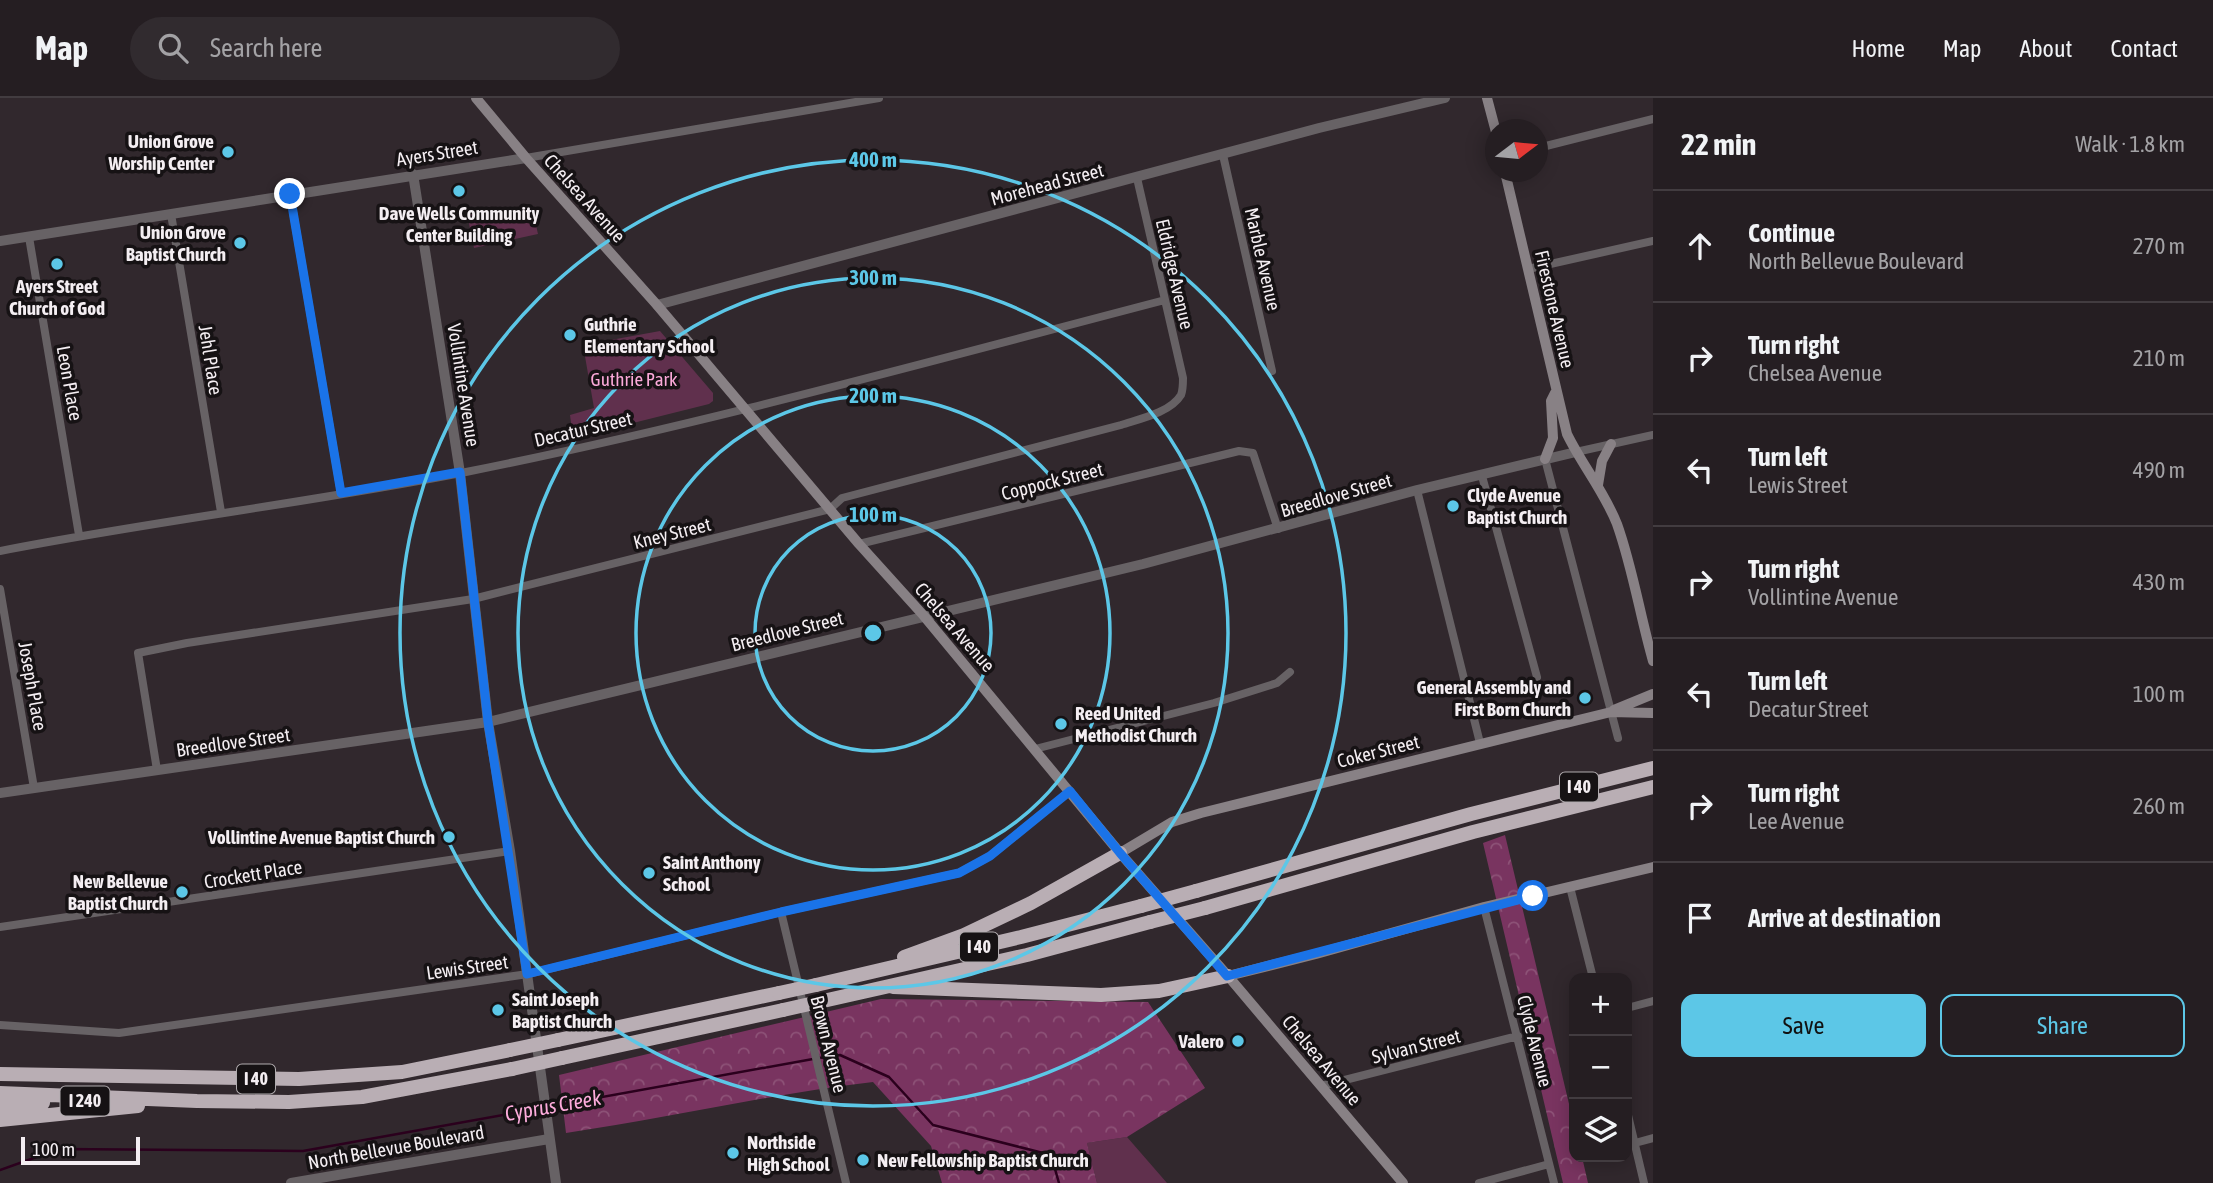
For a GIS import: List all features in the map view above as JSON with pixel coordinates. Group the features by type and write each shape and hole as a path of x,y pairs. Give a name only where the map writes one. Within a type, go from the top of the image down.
{"highway":[{"name":"I 40","path":"0,1074 299,1079 401,1072 839,980 1021,937 1471,814 1653,768"},
{"name":"I 40","path":"0,1093 197,1101 289,1102 362,1097 512,1069 893,987 1205,908 1473,832 1653,787"},
{"path":"839,980 964,935 1031,903 1120,853"},
{"path":"893,987 1101,995 1159,991 1227,976"},
{"name":"I 240","path":"0,1106 52,1102 170,1100"},
{"path":"0,1120 197,1101"}],"main road":[{"name":"Chelsea Avenue","path":"477,98 923,616 1120,853 1403,1183"},
{"path":"1487,98 1493,119"},
{"name":"Firestone Avenue","path":"1507,182 1567,434 1610,508 1623,543 1653,658"},
{"path":"1545,458 1553,438 1551,401 1556,391"},
{"path":"1598,485 1602,461 1611,444"},
{"path":"1611,712 1653,694"},
{"name":"Coker Street","path":"1120,853 1172,822 1201,813 1611,712 1653,713"},
{"path":"1227,976 1484,907 1653,867"}],"street":[{"name":"Ayers Street","path":"0,241 526,158 880,98"},
{"name":"Morehead Street","path":"657,305 1319,128 1446,98"},
{"path":"1548,145 1653,119"},
{"name":"Marble Avenue","path":"1223,155 1272,371"},
{"name":"Vollintine Avenue","path":"413,174 460,472 488,722 556,1183"},
{"name":"Eldridge Avenue","path":"1137,178 1183,378"},
{"path":"290,194 341,493"},
{"name":"Jehl Place","path":"171,214 221,512"},
{"name":"Leon Place","path":"29,237 79,535"},
{"path":"1528,269 1653,241"},
{"name":"Decatur Street","path":"0,551 79,535 460,472 744,409 1165,300"},
{"name":"Kney Street","path":"157,770 138,653 473,599 830,509 842,498 1151,415 1169,406 1181,394 1183,378"},
{"name":"Breedlove Street","path":"0,793 488,722 1278,529 1545,458 1653,435"},
{"name":"Coppock Street","path":"859,544 1239,451 1253,453 1278,529"},
{"path":"1545,458 1618,738"},
{"path":"1482,475 1537,677"},
{"path":"1417,490 1480,743"},
{"name":"Joseph Place","path":"0,589 34,788"},
{"path":"1035,749 1214,703 1277,683 1290,672"},
{"name":"Lewis Street","path":"0,1025 119,1033 527,974 781,912 959,873 990,856 1070,791"},
{"name":"Crockett Place","path":"0,928 509,851"},
{"path":"1570,887 1592,973"},
{"name":"Clyde Avenue","path":"1484,907 1554,1183"},
{"name":"Brown Avenue","path":"781,912 846,1183"},
{"path":"1632,1006 1653,1001"},
{"name":"Sylvan Street","path":"1321,1086 1518,1036"},
{"path":"1632,1131 1644,1183"},
{"name":"North Bellevue Boulevard","path":"291,1183 345,1179 549,1139"},
{"path":"1635,1143 1653,1139"},
{"path":"1479,1183 1549,1164"}],"green space":[{"path":"494,208 497,220 533,212 538,234 474,248 467,214"},
{"name":"Guthrie Park","path":"660,331 713,393 713,401 573,438 570,415 594,408 583,345"},
{"path":"1505,835 1569,1104 1569,1162 1583,1162 1588,1183 1563,1183 1483,843"},
{"path":"881,999 1148,1002 1205,1088 1127,1137 1087,1143 1097,1183 942,1183 931,1146 873,1082 566,1133 559,1075"},
{"path":"1127,1137 1167,1183 1097,1183 1087,1143"}],"waterway":[{"name":"Cyprus Creek","path":"819,1058 840,1055 889,1077 933,1125 1051,1155 1059,1183"},
{"name":"Cyprus Creek","path":"0,1170 59,1149 303,1151 813,1059"}],"place":[{"name":"Union Grove Worship Center","path":"228,152"},
{"name":"Dave Wells Community Center Building","path":"459,191"},
{"name":"Union Grove Baptist Church","path":"240,243"},
{"name":"Ayers Street Church of God","path":"57,264"},
{"name":"Guthrie Elementary School","path":"570,335"},
{"name":"Clyde Avenue Baptist Church","path":"1453,506"},
{"name":"General Assembly and First Born Church","path":"1585,698"},
{"name":"Reed United Methodist Church","path":"1061,724"},
{"name":"Vollintine Avenue Baptist Church","path":"449,837"},
{"name":"Saint Anthony School","path":"649,873"},
{"name":"New Bellevue Baptist Church","path":"182,892"},
{"name":"Saint Joseph Baptist Church","path":"498,1010"},
{"name":"Valero","path":"1238,1041"},
{"name":"Northside High School","path":"733,1153"},
{"name":"New Fellowship Baptist Church","path":"863,1160"}],"route":[{"path":"290,194 341,493 460,472 488,722 527,974 781,912 959,873 990,856 1070,791 1227,976 1533,896"}]}
